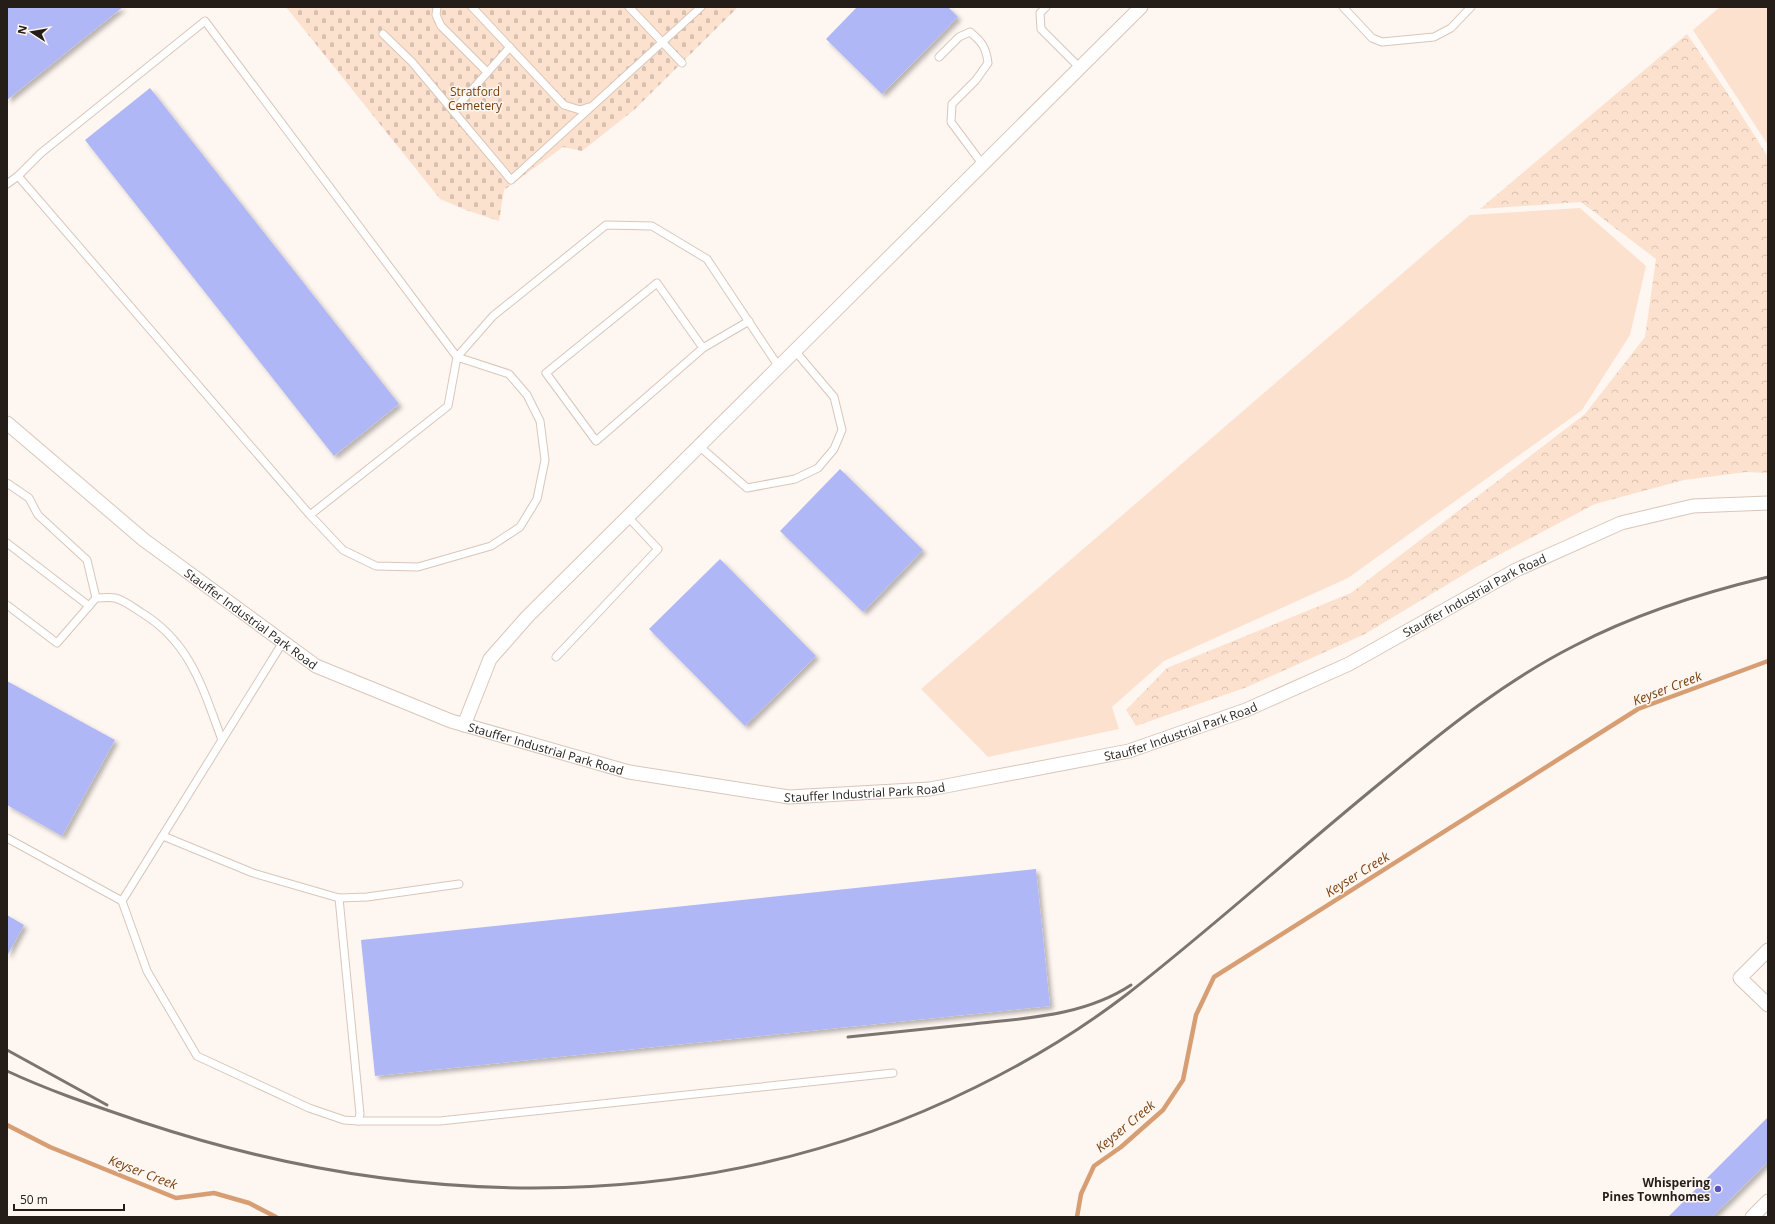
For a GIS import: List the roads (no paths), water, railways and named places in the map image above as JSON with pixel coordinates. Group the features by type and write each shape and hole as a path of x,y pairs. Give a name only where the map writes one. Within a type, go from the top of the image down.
{"street":[{"path":"464,725 490,659 527,618 1141,7"},
{"name":"Stauffer Industrial Park Road","path":"7,423 144,540 316,666 451,721 629,772 789,797 930,789 1129,751 1246,710 1349,664 1516,570 1621,523 1693,506 1768,503"},
{"path":"1768,950 1740,978 1768,1005"},
{"path":"1752,1217 1768,1201"}],"lane":[{"path":"437,7 436,15 441,26 487,72"},
{"path":"472,7 564,105 580,110 593,105"},
{"path":"629,7 682,62"},
{"path":"383,34 412,62 511,180 701,7"},
{"path":"1046,7 1040,13 1041,29 1080,68"},
{"path":"1343,7 1372,38 1382,42 1434,37 1451,28 1467,8"},
{"path":"7,184 18,176 41,153 205,22 457,357 509,374 527,395 540,421 545,460 537,499 520,527 491,546 418,567 376,566 343,550 310,516 18,176"},
{"path":"939,57 959,37 970,32 987,50 988,63 976,80 952,104 951,122 983,165"},
{"path":"453,111 510,47"},
{"path":"310,516 448,406 457,357 493,316 606,225 652,226 707,259 779,367"},
{"path":"703,348 657,283 546,373 596,440 703,348 749,321"},
{"path":"699,446 747,488 795,479 818,468 834,449 842,430 834,397 795,351"},
{"path":"7,483 29,498 38,515 87,560 96,598"},
{"path":"556,657 658,549 628,517"},
{"path":"7,543 89,606"},
{"path":"7,605 56,643 96,598 115,598 155,621 174,639 186,655 201,685 222,740"},
{"path":"122,901 283,642"},
{"path":"163,836 253,873 338,898 367,897 459,884"},
{"path":"7,838 122,901 147,971 197,1056 309,1108 344,1120 440,1121 892,1073"},
{"path":"338,898 360,1114 358,1121"}],"waterway":[{"name":"Keyser Creek","path":"1077,1217 1081,1194 1094,1166 1121,1147 1163,1110 1183,1080 1196,1015 1214,977 1638,709 1768,661"},
{"name":"Keyser Creek","path":"7,1125 50,1147 176,1198 214,1193 249,1203 276,1217"}],"railway":[{"path":"7,1071 58,1092 145,1123 248,1153 353,1174 459,1185 565,1188 670,1179 774,1160 877,1130 976,1087 1034,1056 1072,1033 1126,995 1193,941 1412,757 1456,722 1502,689 1549,659 1621,624 1693,597 1768,577"},
{"path":"848,1037 1014,1020 1055,1014 1094,1003 1131,985"},
{"path":"7,1050 107,1105"}],"place":[{"name":"Whispering Pines Townhomes","path":"1718,1189"}],"park label":[{"name":"Stratford Cemetery","path":"475,98"}]}
